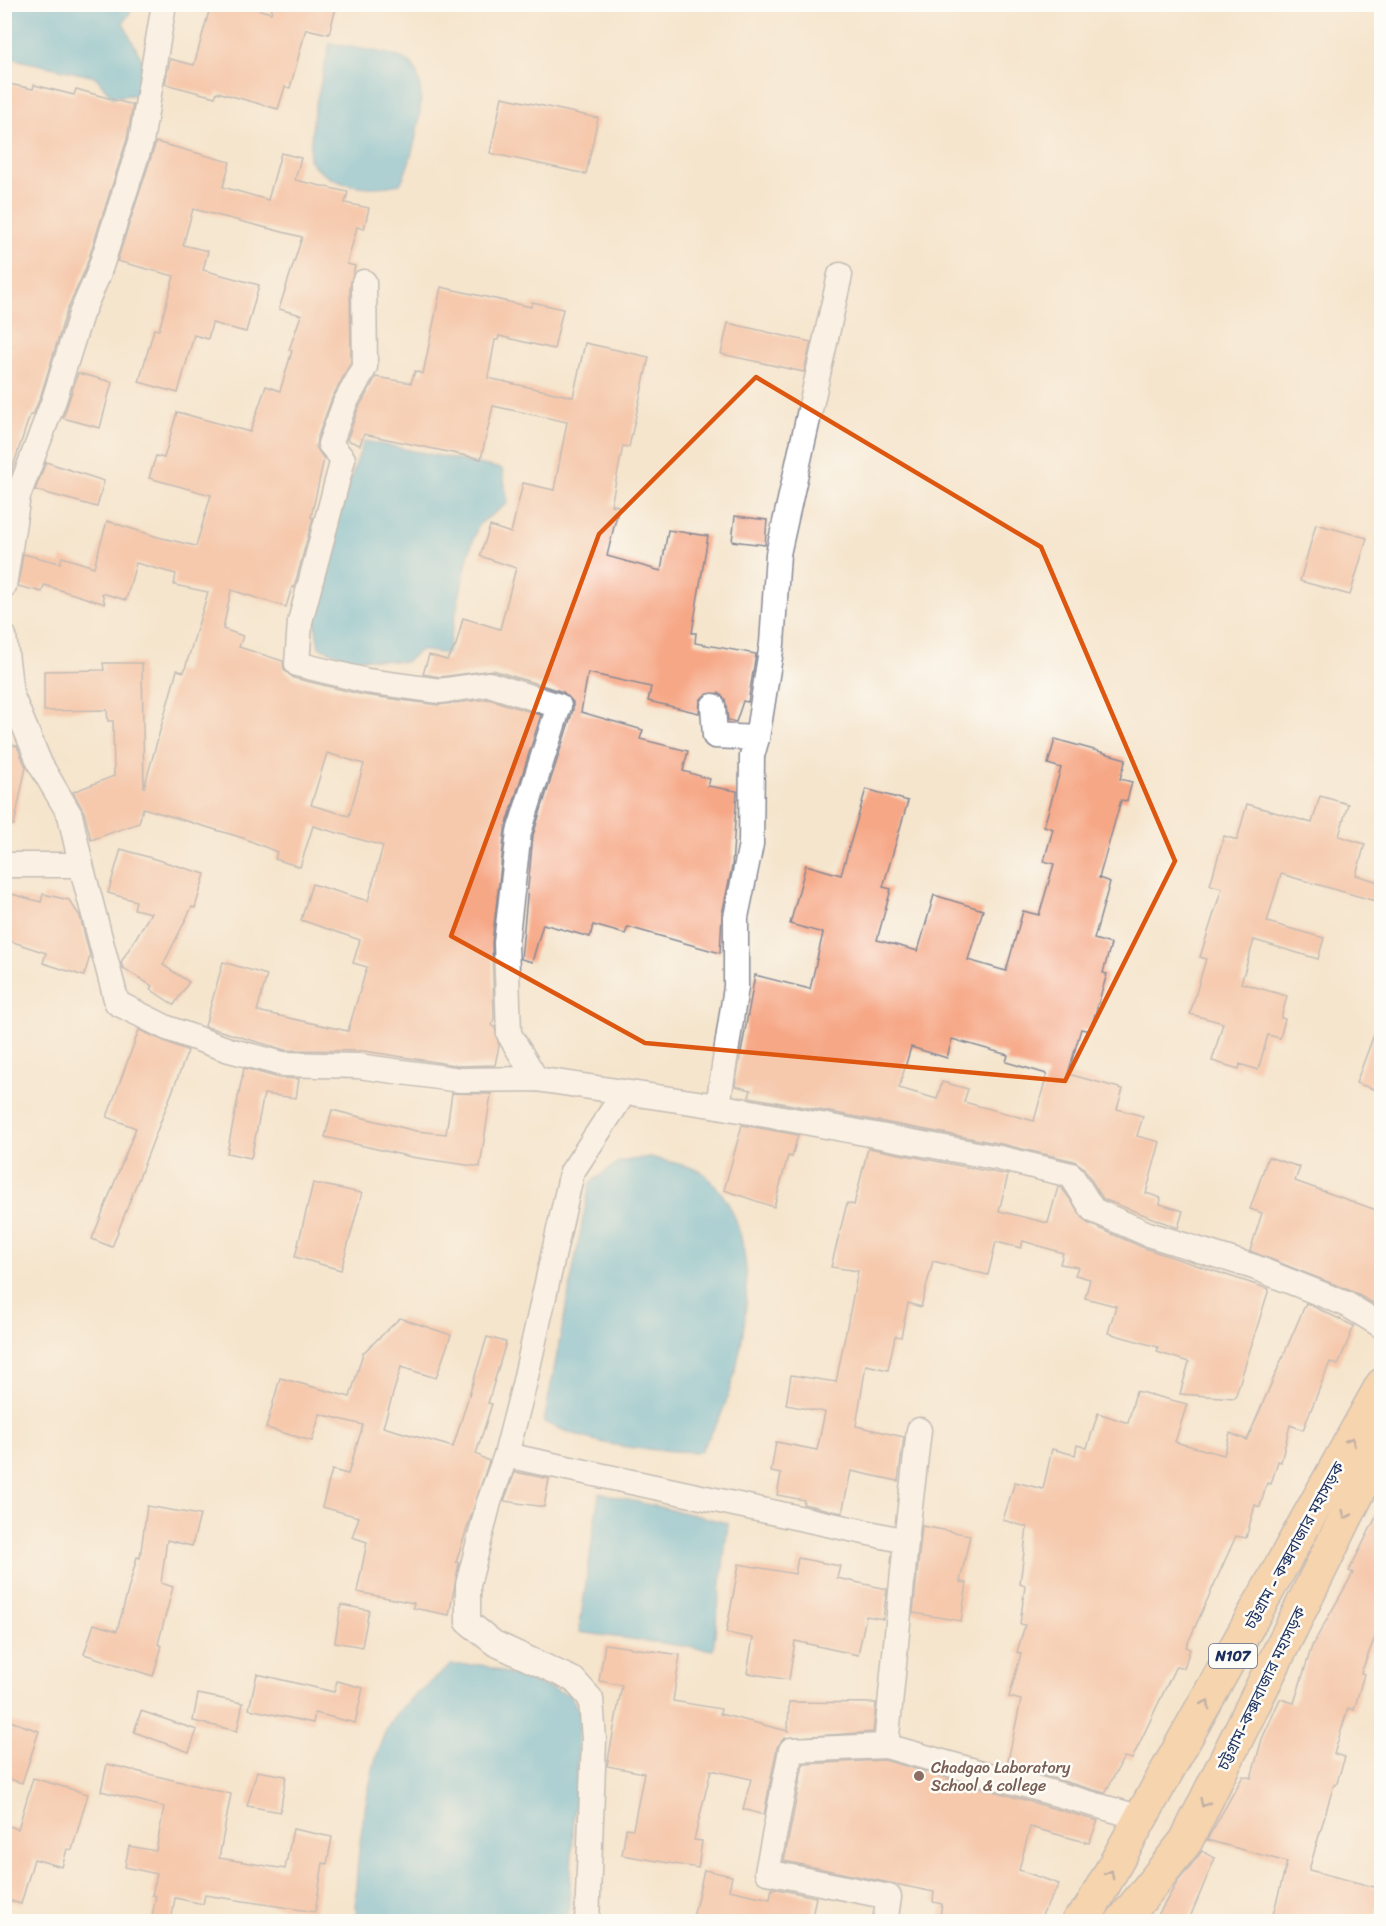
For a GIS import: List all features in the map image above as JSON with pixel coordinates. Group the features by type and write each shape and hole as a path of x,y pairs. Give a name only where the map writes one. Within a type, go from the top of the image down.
{"highway":[{"name":"চট্টগ্রাম - কক্সবাজার মহাসড়ক","path":"1078,1922 1089,1911 1142,1818 1382,1385"},
{"name":"চট্টগ্রাম-কক্সবাজার মহাসড়ক","path":"1122,1922 1186,1841 1382,1444"}],"street":[{"path":"6,571 18,496 54,400 81,314 98,275 141,142 164,4"},
{"path":"718,1106 736,987 736,917 751,844 752,756 758,738 772,644 778,554 840,275"},
{"path":"364,282 365,367 345,403 330,444 343,459 300,622 297,664 367,681 440,691 489,684 559,706 519,832 506,943 509,1034 536,1079"},
{"path":"4,636 8,693 40,764 70,815 117,1003 167,1028 229,1050 283,1064 357,1066 460,1080 536,1079 718,1106 999,1158 1071,1175 1093,1210 1148,1234 1284,1280 1346,1304 1382,1326"},
{"path":"713,706 715,736 758,738"},
{"path":"4,865 81,865"},
{"path":"587,1922 594,1740 591,1699 574,1680 494,1643 468,1622 468,1585 489,1502 506,1455 572,1172 624,1093"},
{"path":"886,1746 919,1430"},
{"path":"506,1455 906,1541"},
{"path":"885,1922 889,1897 767,1872 791,1750 886,1746 1142,1818"}],"highlighted area":[{"path":"756,377 1041,547 1175,861 1065,1081 645,1043 451,936 599,534"}],"water":[{"path":"5,5 135,5 123,23 146,68 141,94 112,97 96,77 5,57"},
{"path":"330,43 392,55 407,61 415,70 420,84 419,120 411,157 400,184 375,187 350,185 327,176 309,159 314,112"},
{"path":"364,441 502,469 508,503 478,525 468,556 447,654 420,650 406,662 346,657 319,647 313,611 326,574 333,529"},
{"path":"650,1157 703,1173 723,1195 736,1222 744,1252 745,1317 740,1349 724,1407 700,1452 620,1446 565,1431 544,1422 590,1183 619,1162"},
{"path":"599,1493 728,1523 713,1650 579,1632"},
{"path":"451,1665 482,1665 570,1695 580,1713 568,1921 357,1921 357,1879 362,1827 372,1775 384,1735 389,1724 404,1705"}],"building":[{"path":"211,4 239,4 271,13 273,4 337,4 329,34 306,29 290,88 285,87 278,109 217,92 215,97 165,84 170,59 194,65"},
{"path":"4,83 33,89 34,85 74,95 76,89 133,105 127,139 85,270 67,310 41,395 33,415 30,415 7,485 4,484 4,373 11,347 4,346 4,174 13,131 4,129"},
{"path":"502,97 598,118 586,174 490,153"},
{"path":"156,142 230,162 223,187 268,200 281,153 301,158 295,180 348,192 345,203 369,208 364,229 357,227 347,264 355,266 350,287 351,362 332,398 317,439 316,447 324,459 311,517 313,518 294,588 292,587 286,607 231,590 223,629 243,636 239,647 283,661 284,670 294,678 364,695 438,705 488,699 541,715 505,830 492,943 494,1018 492,1026 495,1027 499,1046 495,1065 461,1066 364,1051 285,1050 205,1026 223,962 267,975 257,1011 348,1031 367,967 353,963 360,940 301,920 312,884 368,901 383,846 313,826 300,867 275,859 277,852 243,838 143,808 139,823 91,840 84,812 73,792 114,776 113,721 108,721 107,710 44,711 44,671 104,670 103,663 142,663 144,788 177,670 184,672 208,592 174,585 176,574 136,563 126,600 102,593 105,604 44,585 42,592 18,586 23,554 60,563 62,557 94,567 107,521 196,546 211,495 149,478 156,456 164,458 177,412 250,432 266,386 280,391 292,351 289,350 301,315 279,309 302,237 193,209 183,245 208,251 203,270 259,285 246,332 212,323 208,339 194,335 178,393 139,382 154,329 159,330 174,276 117,261","holes":["327,753 364,764 349,816 311,805"]},
{"path":"441,287 531,307 532,302 563,309 554,349 499,336 498,340 495,340 488,378 573,397 585,343 649,357 629,447 623,446 611,505 619,506 607,556 661,571 668,530 708,536 692,633 696,633 695,643 756,654 748,702 743,701 736,722 728,720 725,699 719,693 705,695 700,700 699,713 648,701 651,687 588,673 581,712 643,730 640,739 688,751 683,771 710,779 708,786 737,791 732,867 722,914 720,953 628,927 625,934 593,925 590,937 543,924 532,962 521,959 533,835 573,710 573,702 563,692 493,670 440,677 423,674 429,655 447,660 456,645 463,618 500,629 516,568 480,556 490,526 511,533 523,483 554,490 567,422 493,406 481,459 364,434 360,445 347,440 358,409 376,377 411,383 415,371 423,374"},
{"path":"728,323 811,342 804,372 721,354"},
{"path":"78,373 112,382 100,428 63,418"},
{"path":"46,462 104,481 97,507 35,490"},
{"path":"735,516 767,520 765,545 732,541"},
{"path":"1316,524 1367,538 1350,595 1300,581"},
{"path":"1055,739 1126,759 1120,779 1132,782 1127,801 1121,800 1099,878 1110,882 1094,939 1111,944 1103,973 1107,974 1090,1031 1081,1029 1068,1074 1123,1089 1117,1109 1143,1116 1137,1136 1160,1142 1146,1193 1161,1198 1160,1204 1183,1211 1178,1228 1103,1199 1083,1167 1074,1161 1002,1144 749,1097 751,1090 735,1086 755,975 810,989 823,933 790,924 806,865 841,875 866,789 908,801 883,887 891,889 877,940 918,951 934,895 983,910 968,960 1006,971 1023,911 1039,915 1054,864 1044,861 1053,829 1044,826 1061,768 1048,764","holes":["952,1039 1008,1055 1006,1062 1047,1074 1034,1121 964,1102 968,1089 942,1082 937,1099 899,1088 911,1047 947,1058"]},
{"path":"4,743 17,746 26,767 14,825 4,824"},
{"path":"1320,796 1348,804 1339,836 1365,844 1356,875 1382,883 1382,903 1281,874 1267,922 1324,938 1318,959 1254,940 1241,983 1287,996 1281,1018 1285,1019 1280,1038 1268,1035 1258,1070 1240,1064 1239,1069 1212,1061 1223,1023 1190,1014 1206,959 1200,957 1222,888 1210,885 1224,836 1237,840 1247,804 1312,823"},
{"path":"121,849 205,874 195,908 192,907 163,965 189,982 174,1005 150,989 152,986 123,968 121,962 151,913 134,909 136,901 108,893"},
{"path":"4,892 41,902 43,894 69,900 80,916 90,956 84,976 43,963 46,953 4,939"},
{"path":"1379,1021 1382,1021 1382,1092 1356,1083"},
{"path":"139,1030 188,1051 112,1247 92,1239 136,1128 107,1117"},
{"path":"244,1068 279,1078 299,1079 296,1098 264,1094 251,1158 227,1153"},
{"path":"452,1093 491,1094 480,1167 411,1157 325,1137 332,1110 416,1131 446,1134"},
{"path":"742,1125 798,1135 792,1157 788,1156 774,1207 724,1190"},
{"path":"868,1148 1008,1175 999,1211 1048,1223 1058,1187 1062,1188 1087,1223 1144,1248 1269,1289 1235,1398 1180,1394 1189,1362 1157,1352 1158,1347 1108,1333 1116,1306 1085,1298 1090,1279 1075,1275 1078,1267 1060,1264 1063,1253 1023,1241 1021,1248 996,1242 988,1275 933,1261 921,1307 908,1303 901,1337 895,1336 888,1370 866,1365 856,1426 904,1437 898,1481 851,1471 842,1513 803,1504 804,1500 777,1495 781,1474 771,1472 776,1442 817,1450 825,1412 786,1405 791,1375 836,1382 858,1271 831,1267 847,1203 854,1205"},
{"path":"1268,1157 1300,1167 1295,1181 1382,1212 1382,1308 1351,1291 1250,1251 1262,1213 1250,1209"},
{"path":"313,1183 362,1193 341,1270 295,1257"},
{"path":"1306,1303 1354,1326 1338,1365 1330,1362 1303,1430 1290,1425 1281,1462 1278,1461 1271,1484 1267,1483 1260,1507 1255,1505 1246,1538 1236,1536 1186,1647 1190,1649 1184,1668 1176,1666 1132,1759 1124,1757 1105,1793 1007,1765 1021,1700 1009,1697 1021,1654 1017,1652 1025,1625 1020,1624 1025,1586 1020,1584 1027,1527 1003,1520 1015,1482 1043,1489 1052,1449 1075,1455 1077,1445 1087,1448 1098,1413 1128,1423 1136,1391 1187,1404 1175,1442 1224,1455 1230,1433 1247,1440"},
{"path":"400,1318 451,1335 436,1378 401,1367 383,1427 453,1447 487,1337 506,1342 488,1403 492,1404 476,1454 489,1461 456,1562 459,1563 449,1615 413,1608 414,1603 357,1592 367,1542 352,1537 359,1517 322,1507 332,1470 348,1474 363,1425 320,1414 312,1441 266,1428 280,1378 350,1397 363,1353"},
{"path":"515,1472 549,1479 544,1507 504,1501"},
{"path":"1382,1505 1382,1619 1361,1673 1364,1674 1354,1710 1348,1708 1334,1754 1345,1757 1336,1785 1334,1784 1309,1870 1382,1889 1374,1922 1271,1922 1287,1862 1207,1840 1243,1776 1251,1778 1262,1739 1280,1699 1294,1703 1312,1646 1353,1573 1349,1571"},
{"path":"147,1506 200,1515 192,1546 167,1540 161,1583 173,1587 158,1644 162,1646 153,1676 84,1654 94,1624 117,1631 137,1557 140,1558"},
{"path":"922,1526 970,1535 960,1582 967,1583 961,1621 913,1613"},
{"path":"798,1558 840,1566 837,1578 887,1589 883,1619 866,1616 858,1655 795,1641 789,1680 747,1673 753,1638 726,1633 739,1564 795,1574"},
{"path":"341,1605 369,1610 362,1647 335,1642"},
{"path":"605,1644 680,1655 673,1701 721,1709 720,1714 788,1731 789,1702 876,1703 873,1732 784,1738 777,1747 764,1815 743,1809 751,1779 711,1770 694,1840 702,1841 698,1868 622,1855 626,1828 633,1829 644,1773 607,1766 622,1685 599,1681"},
{"path":"257,1674 334,1692 337,1681 363,1688 355,1723 315,1713 313,1723 249,1709"},
{"path":"198,1694 243,1703 237,1731 193,1721"},
{"path":"141,1711 197,1730 189,1752 134,1732"},
{"path":"4,1719 39,1731 22,1783 4,1777"},
{"path":"884,1760 1098,1821 1089,1843 1030,1827 1019,1870 1059,1884 1038,1922 939,1922 942,1904 933,1902 934,1892 784,1861 803,1764"},
{"path":"107,1764 231,1794 219,1858 285,1869 293,1829 332,1837 327,1864 323,1863 315,1912 205,1895 203,1904 175,1898 171,1922 151,1922 156,1896 152,1895 157,1874 125,1867 129,1846 156,1851 164,1807 101,1791"},
{"path":"257,1771 286,1776 280,1812 247,1806"},
{"path":"33,1778 88,1794 72,1850 67,1849 62,1867 34,1859 21,1904 4,1899 4,1871 10,1852 4,1850 4,1843 9,1826 18,1829"},
{"path":"1202,1851 1215,1858 1188,1922 1154,1922 1176,1884"},
{"path":"704,1870 732,1876 729,1890 770,1899 772,1888 816,1897 811,1922 692,1922"}],"place":[{"name":"Chadgao Laboratory School & college","path":"919,1776"}]}
